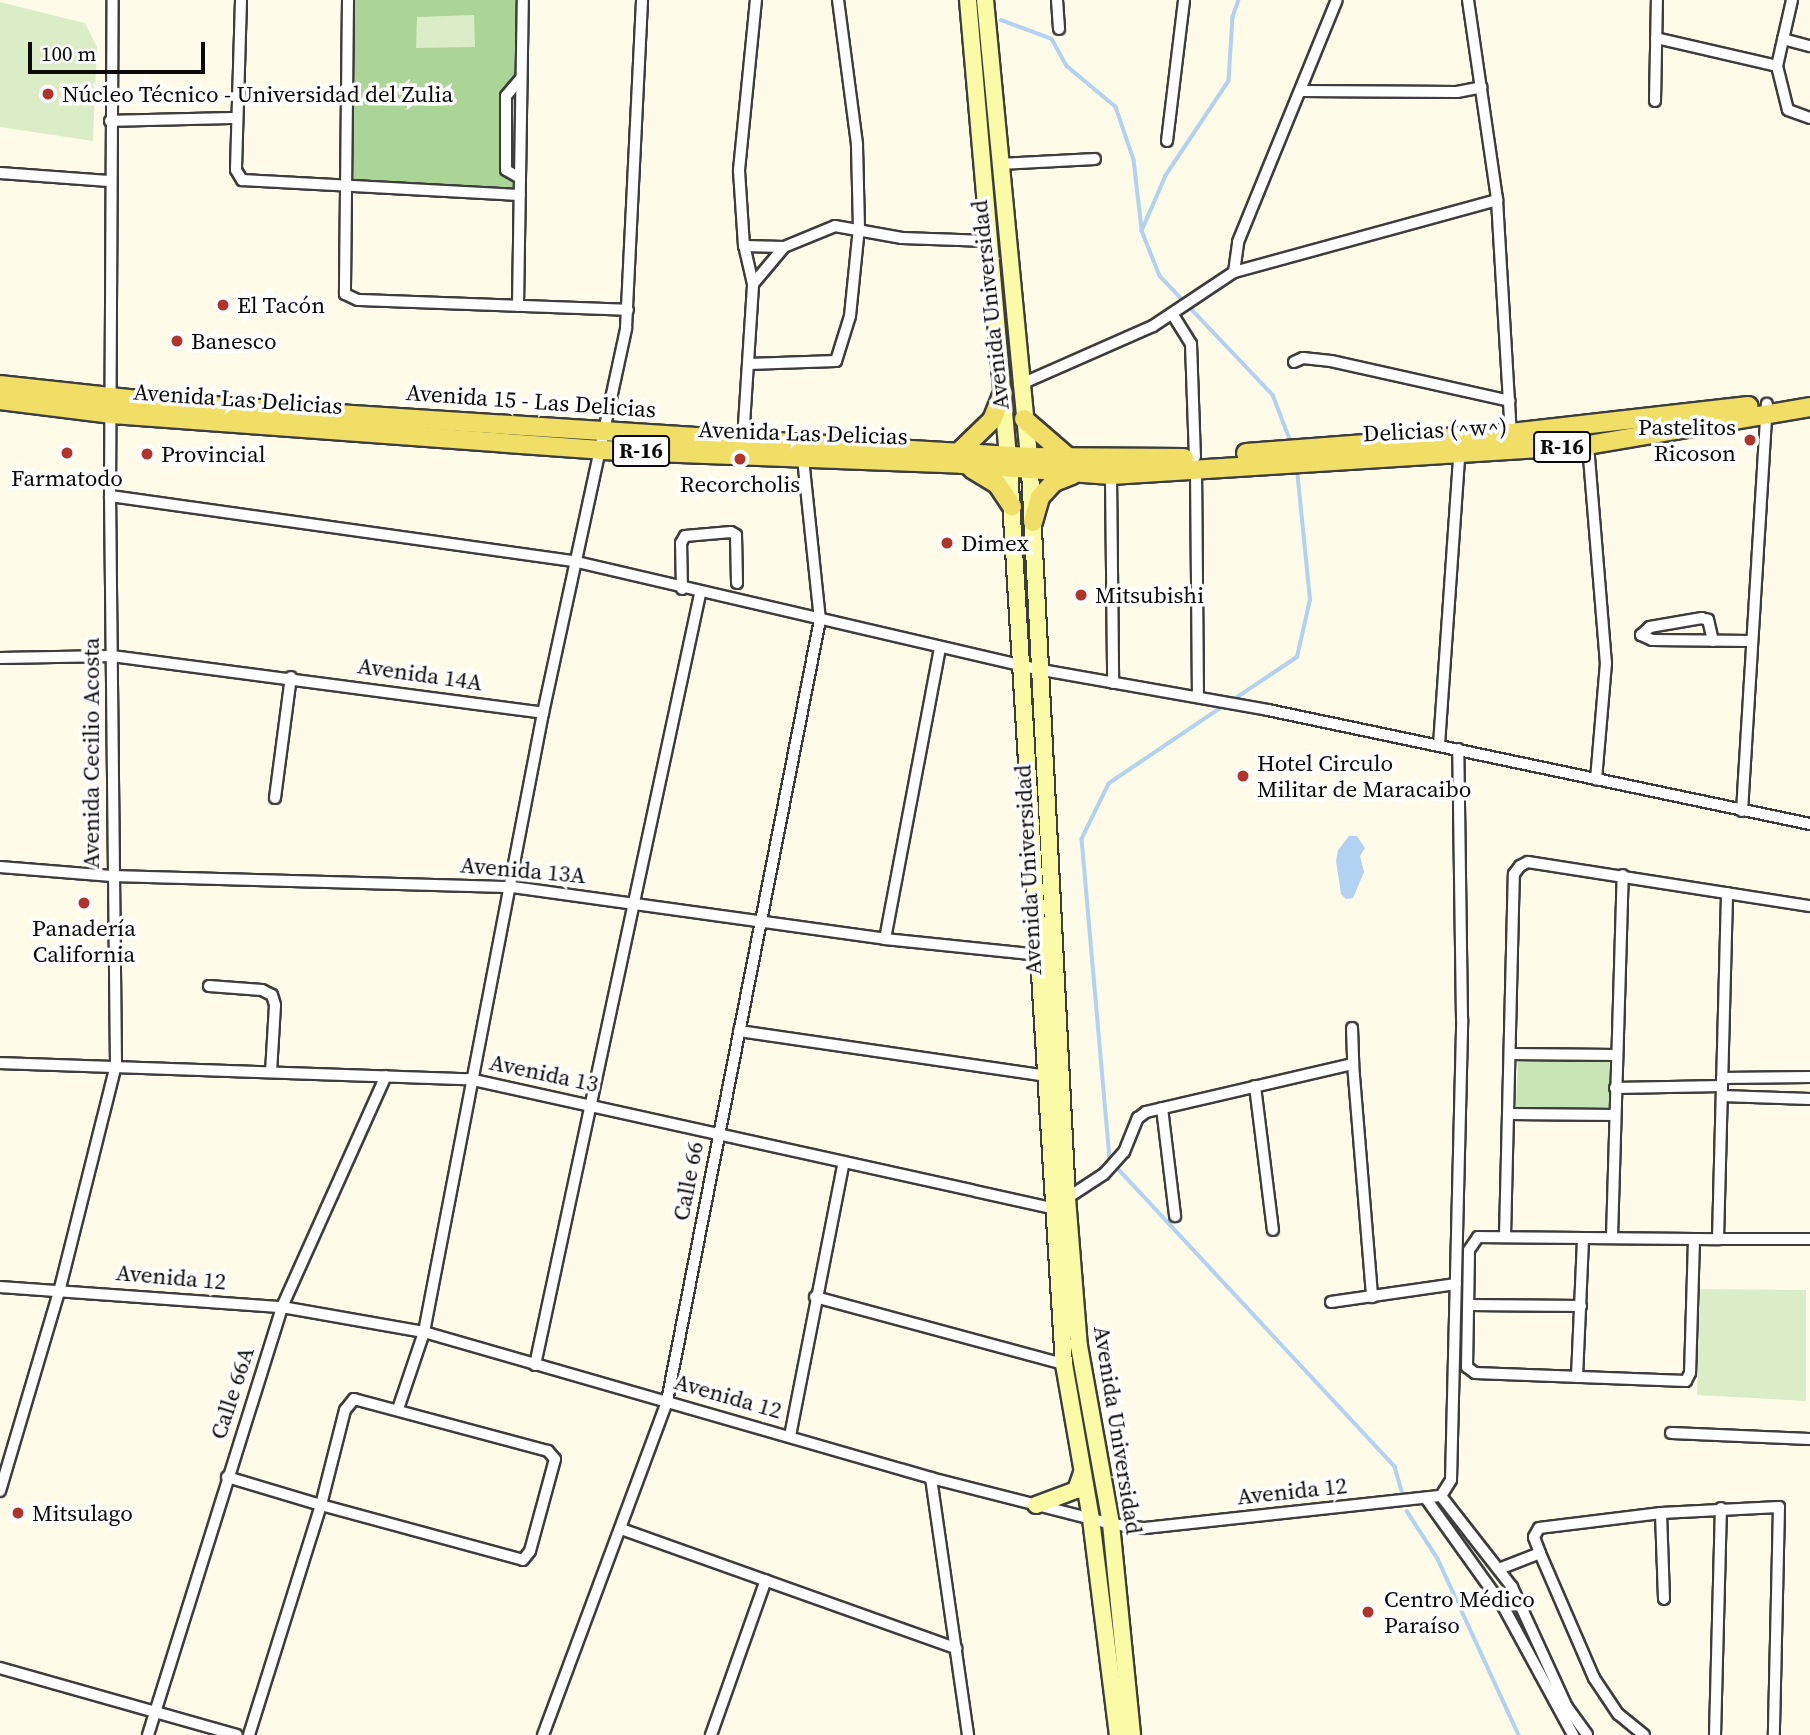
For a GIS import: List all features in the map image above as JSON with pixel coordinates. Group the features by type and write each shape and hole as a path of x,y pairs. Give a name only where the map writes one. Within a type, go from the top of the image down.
{"main road":[{"name":"Avenida 15 - Las Delicias","path":"0,386 111,405 606,429 961,458"},
{"path":"1011,389 992,420 961,458 997,484 1012,506"},
{"name":"Delicias (^w^)","path":"1311,454 1459,456 1588,445 1767,409 1810,397"},
{"name":"Avenida Las Delicias","path":"0,400 111,405 601,450 803,458 961,458 1072,466 1111,475 1196,463 1311,454"},
{"name":"Delicias (^w^)","path":"1311,454 1511,433 1810,407"},
{"path":"1024,419 1072,466 1040,497 1033,522"},
{"name":"R-16","path":"1072,466 1196,463"}],"street":[{"name":"Avenida Cecilio Acosta","path":"0,1491 60,1289 116,1065 112,876 109,181 113,0"},
{"path":"241,0 236,170 242,180 520,195"},
{"path":"348,0 345,295 358,300 628,310"},
{"path":"518,306 523,0"},
{"path":"398,1409 424,1332 469,1079 512,887 543,713 606,429 628,310 642,0"},
{"path":"743,440 753,284 744,246 739,170 756,0"},
{"path":"748,364 829,362 839,358 851,310 859,228 856,144 838,0"},
{"name":"Avenida Universidad","path":"968,0 988,241 1011,389 1024,419 1029,464 1042,670 1067,1198 1084,1389 1111,1524 1132,1735"},
{"name":"Avenida Universidad","path":"985,0 1000,164 1011,389 1009,462 1040,955 1052,1208 1064,1364 1091,1519 1118,1735"},
{"path":"1057,0 1059,29"},
{"path":"1167,141 1184,0"},
{"path":"1234,272 1238,242 1337,0"},
{"path":"1468,0 1497,200 1511,433"},
{"path":"1655,101 1657,0"},
{"path":"1792,0 1777,66 1788,110 1810,118"},
{"path":"1656,38 1777,66"},
{"path":"1783,39 1810,46"},
{"path":"1301,91 1457,92 1482,87"},
{"path":"110,121 237,118"},
{"path":"1000,164 1095,159"},
{"path":"0,173 109,181"},
{"path":"1011,389 1176,312 1234,272 1497,200"},
{"path":"744,246 783,247 835,226 902,237 988,241"},
{"path":"753,284 783,247"},
{"path":"1176,312 1191,344 1200,698"},
{"path":"1294,362 1303,358 1331,361 1510,401"},
{"path":"1742,811 1767,409"},
{"path":"1588,445 1606,663 1596,780"},
{"path":"1439,745 1459,456"},
{"name":"Calle 66","path":"543,1735 667,1401 820,620 803,458"},
{"path":"1111,475 1113,683"},
{"path":"110,496 577,562 700,594 1042,670 1439,745 1810,824"},
{"path":"682,589 681,543 685,537 731,532 736,536 737,583"},
{"path":"535,1365 700,594"},
{"path":"1713,641 1710,623 1702,618 1650,627 1642,635 1652,640 1713,641 1751,641"},
{"path":"885,939 940,647"},
{"name":"Avenida 14A","path":"0,658 112,656 291,677 543,713"},
{"path":"275,797 291,677"},
{"path":"1458,749 1462,1020 1456,1284 1451,1480 1441,1496 1499,1569 1521,1603 1567,1707 1587,1735"},
{"path":"1505,1236 1514,874 1528,862 1810,906"},
{"name":"Avenida 13A","path":"0,867 112,876 512,887 885,939 1040,955"},
{"path":"1612,1237 1623,875"},
{"path":"1718,1238 1727,893"},
{"path":"209,986 262,990 272,995 275,1005 271,1072"},
{"path":"1352,1028 1372,1297"},
{"path":"739,1031 1046,1076"},
{"path":"1511,1054 1616,1055"},
{"name":"Avenida 13","path":"0,1063 469,1079 590,1103 719,1137 1052,1208"},
{"path":"1052,1208 1108,1170 1124,1152 1138,1118 1162,1108 1353,1064"},
{"name":"Calle 66A","path":"148,1735 282,1307 386,1076"},
{"path":"1615,1088 1722,1087 1810,1077"},
{"path":"1255,1086 1273,1230"},
{"path":"1722,1087 1810,1099"},
{"path":"1162,1108 1175,1216"},
{"path":"1510,1114 1615,1115"},
{"path":"790,1437 815,1297 844,1162"},
{"path":"1694,1240 1689,1378 1681,1382 1475,1373 1467,1367 1471,1242 1478,1237 1810,1239"},
{"path":"1577,1377 1583,1239"},
{"path":"1331,1302 1456,1284"},
{"name":"Avenida 12","path":"0,1287 60,1289 282,1307 424,1332 931,1478 1111,1524 1145,1528 1427,1500 1441,1496"},
{"path":"815,1297 1064,1364"},
{"path":"1469,1306 1581,1306"},
{"path":"227,1477 321,1505 523,1560 555,1459 548,1451 354,1399 345,1410 321,1505 249,1735"},
{"path":"1671,1433 1810,1439"},
{"path":"1037,1505 1076,1490 1083,1471"},
{"path":"931,1478 968,1735"},
{"path":"1427,1500 1503,1606 1573,1735"},
{"path":"1644,1735 1618,1714 1594,1678 1534,1537 1539,1528 1661,1513 1771,1504 1781,1511 1774,1735"},
{"path":"1715,1735 1721,1508"},
{"path":"1661,1513 1664,1599"},
{"path":"621,1529 956,1648"},
{"path":"1499,1569 1540,1553"},
{"path":"713,1734 766,1580"},
{"path":"0,1668 237,1735"}],"green space":[{"path":"353,0 517,0 514,189 350,180"},
{"name":"Núcleo Técnico - Universidad del Zulia","path":"0,2 85,23 97,47 93,141 0,127"},
{"path":"474,15 475,47 416,48 417,17"},
{"path":"1518,1059 1611,1061 1610,1108 1516,1107"},
{"path":"1699,1289 1806,1290 1806,1401 1697,1395"}],"water":[{"path":"1349,836 1357,836 1365,848 1360,856 1364,872 1353,898 1346,899 1341,894 1336,861 1338,850"}],"waterway":[{"path":"1239,0 1233,17 1229,81 1166,176 1142,231 1160,276 1273,395 1291,442"},
{"path":"1001,20 1052,39 1067,66 1116,107 1134,160 1142,229"},
{"path":"1233,700 1297,657 1310,600 1297,470"},
{"path":"1224,706 1109,784 1082,839 1110,1160 1395,1467 1402,1492"},
{"path":"1407,1511 1438,1559 1519,1735"}],"place":[{"name":"Núcleo Técnico - Universidad del Zulia","path":"48,94"},
{"name":"El Tacón","path":"223,305"},
{"name":"Banesco","path":"177,341"},
{"name":"Pastelitos Ricoson","path":"1750,440"},
{"name":"Farmatodo","path":"67,453"},
{"name":"Provincial","path":"147,454"},
{"name":"Recorcholis","path":"740,459"},
{"name":"Dimex","path":"947,543"},
{"name":"Mitsubishi","path":"1081,595"},
{"name":"Hotel Circulo Militar de Maracaibo","path":"1243,776"},
{"name":"Panadería California","path":"84,903"},
{"name":"Mitsulago","path":"18,1513"},
{"name":"Centro Médico Paraíso","path":"1368,1612"}]}
